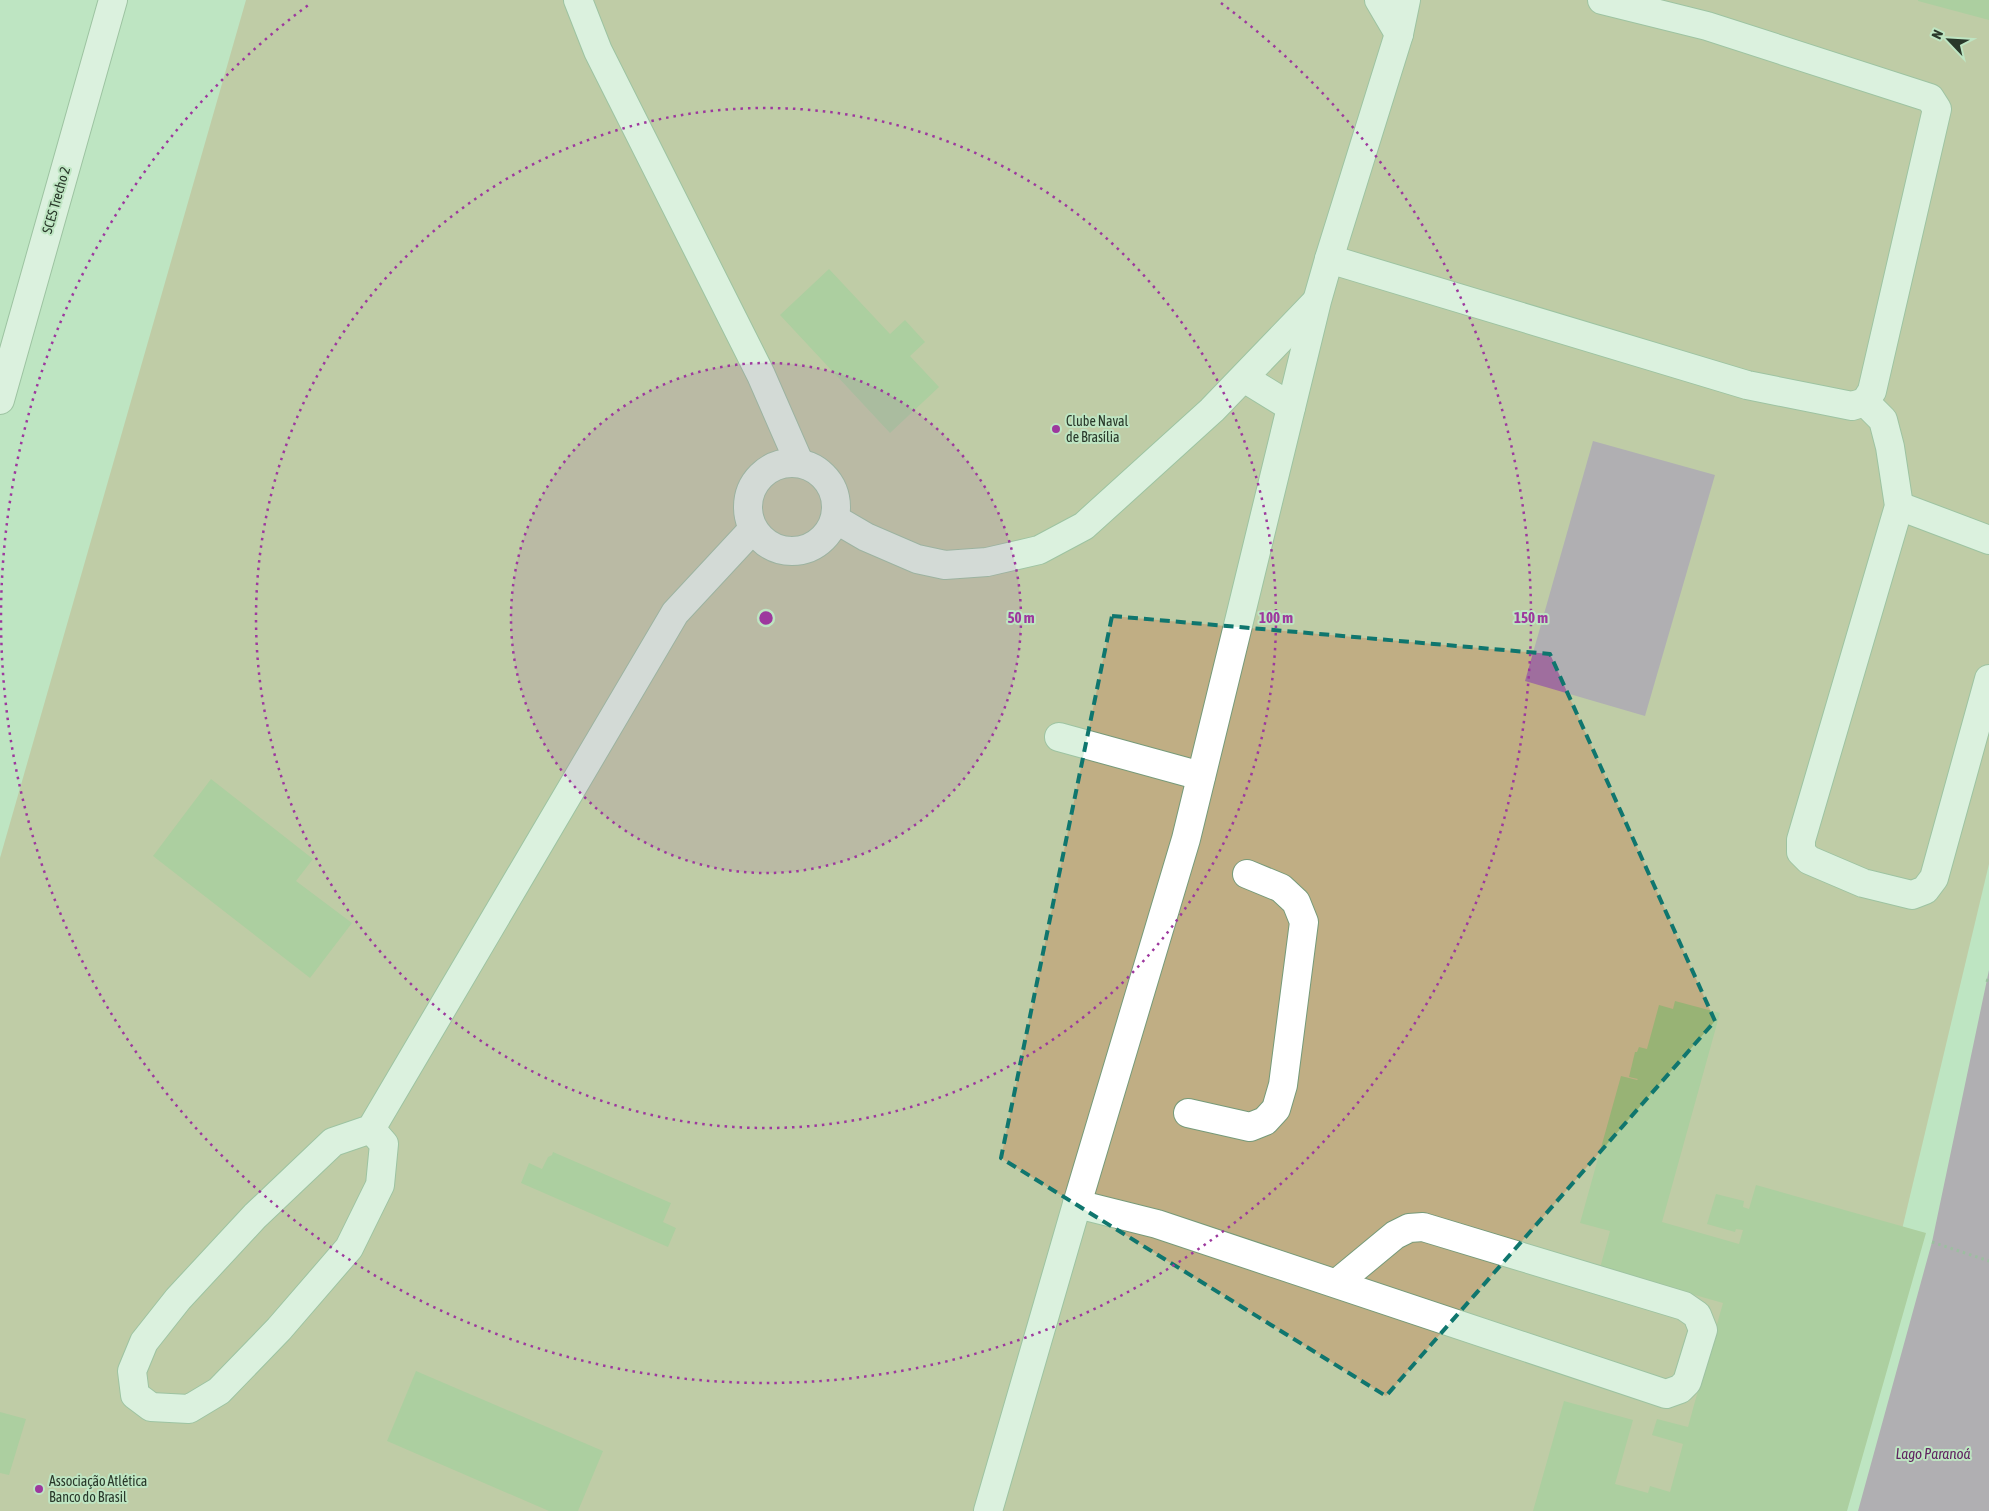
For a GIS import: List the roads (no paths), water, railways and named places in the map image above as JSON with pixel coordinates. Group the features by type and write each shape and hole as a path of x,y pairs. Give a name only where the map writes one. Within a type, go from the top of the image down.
{"main road":[{"name":"SCES Trecho 2","path":"0,400 113,0"},
{"path":"578,0 598,51 761,375 799,462"},
{"path":"1379,0 1399,34"},
{"path":"988,1511 1186,839 1318,300 1399,34 1406,0"},
{"path":"1329,259 1748,385 1852,406 1864,402 1872,390 1938,109 1936,105 1930,98 1707,26 1602,0"},
{"path":"835,519 866,537 917,559 945,566 987,562 1039,550 1084,526 1212,410 1318,300"},
{"path":"1244,378 1291,407"},
{"path":"1864,402 1883,420 1890,447 1899,506 1801,840 1801,852 1809,860 1863,883 1912,895 1925,890 1934,878 1989,680"},
{"path":"799,462 816,469 830,482 836,500 835,519 825,537 808,548 787,552 768,544 753,529 747,510 750,490 762,474 779,464 799,462"},
{"path":"1899,506 1989,540"},
{"path":"370,1129 384,1144 380,1185 349,1248 219,1391 188,1410 151,1407 135,1395 132,1371 144,1342 178,1298 255,1216 333,1142 370,1129 675,613 753,529"},
{"path":"1059,737 1202,776"},
{"path":"1188,1113 1250,1127 1265,1121 1276,1109 1283,1085 1304,922 1296,902 1280,888 1247,874"},
{"path":"1077,1204 1157,1224 1666,1394 1680,1389 1687,1382 1703,1330 1696,1315 1684,1306 1423,1227 1409,1228 1395,1235 1337,1283"}],"water":[{"path":"1593,441 1715,475 1645,716 1525,681"},
{"name":"Lago Paranoá","path":"1989,970 1989,1511 1858,1511 1932,1242"}],"place":[{"name":"Clube Naval de Brasília","path":"1056,429"},
{"name":"Associação Atlética Banco do Brasil","path":"39,1489"}]}
